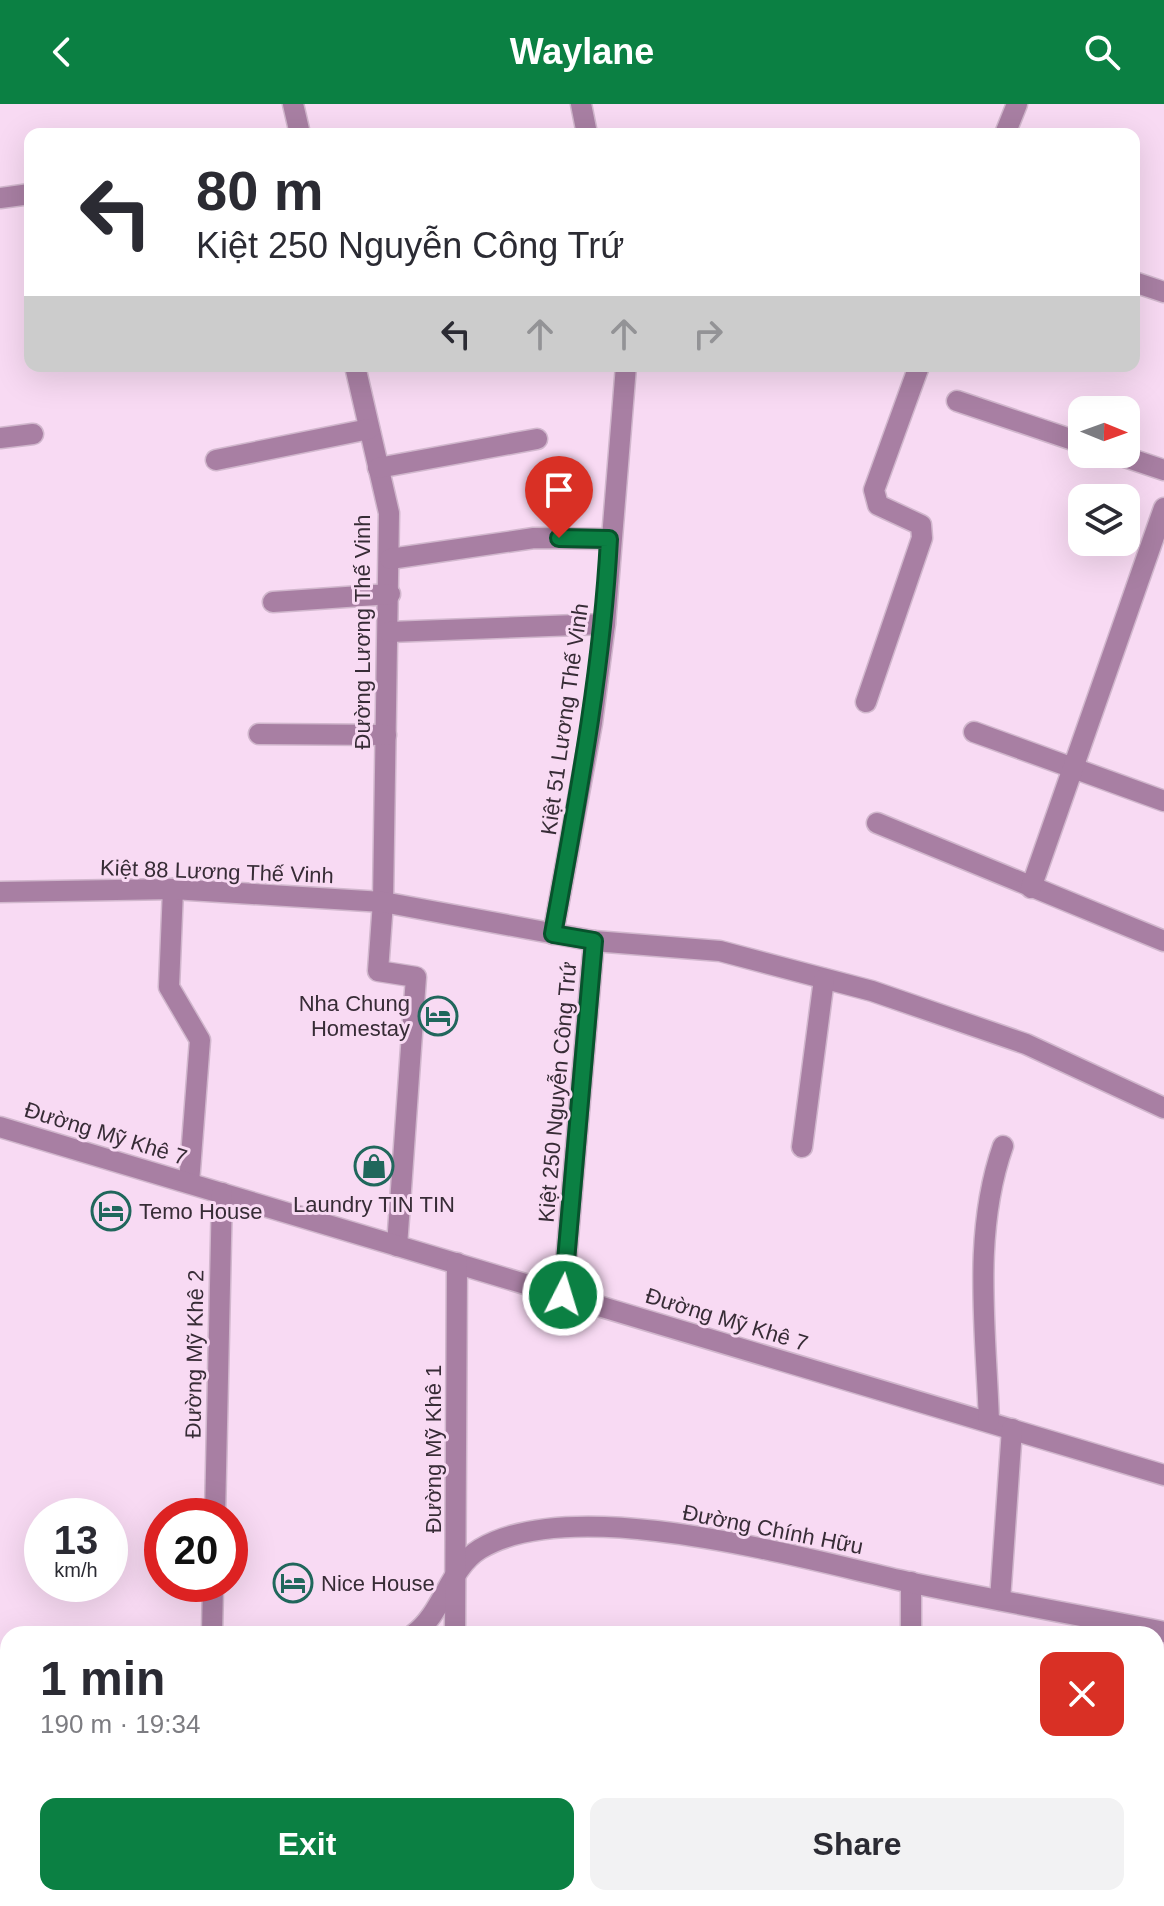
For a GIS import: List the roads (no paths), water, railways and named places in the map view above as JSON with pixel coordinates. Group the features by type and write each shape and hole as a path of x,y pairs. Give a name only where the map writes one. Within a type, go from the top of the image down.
{"street":[{"path":"293,104 299,128"},
{"path":"581,104 586,128"},
{"path":"1007,128 1017,104"},
{"path":"0,198 24,195"},
{"path":"1140,284 1164,292"},
{"name":"Đường Lương Thế Vinh","path":"356,372 389,513 383,902 378,971 416,977 397,1246"},
{"name":"Kiệt 51 Lương Thế Vinh","path":"553,934 592,723 605,624 609,539 625,372"},
{"path":"866,702 922,538 921,525 878,505 874,490 917,372"},
{"path":"957,401 1068,438"},
{"path":"216,460 369,429"},
{"path":"0,438 33,434"},
{"path":"378,468 537,439"},
{"path":"1140,462 1164,470"},
{"path":"1031,888 1164,508"},
{"path":"390,559 534,538 609,539"},
{"path":"273,602 390,594"},
{"path":"389,632 605,624"},
{"path":"974,732 1164,801"},
{"path":"259,734 386,735"},
{"path":"877,823 1164,941"},
{"path":"173,889 169,987 200,1040 189,1183"},
{"name":"Kiệt 88 Lương Thế Vinh","path":"0,892 173,889 383,902"},
{"name":"Kiệt 250 Nguyễn Công Trứ","path":"383,902 594,941 720,951 872,991 1026,1044 1164,1108"},
{"name":"Kiệt 250 Nguyễn Công Trứ","path":"563,1295 594,941"},
{"path":"802,1147 824,979"},
{"name":"Đường Mỹ Khê 7","path":"0,1127 1164,1475"},
{"path":"989,1422 983,1252 991,1180 1003,1146"},
{"name":"Đường Mỹ Khê 2","path":"215,1498 222,1193"},
{"name":"Đường Mỹ Khê 1","path":"455,1626 457,1263"},
{"path":"1000,1600 1012,1429"},
{"name":"Đường Chính Hữu","path":"424,1626 456,1574 478,1550 509,1537 547,1529 588,1527 695,1535 1133,1626"},
{"path":"911,1582 911,1626"},
{"path":"212,1626 213,1602"}],"place":[{"name":"Nha Chung Homestay","path":"438,1016"},
{"name":"Laundry TIN TIN","path":"374,1166"},
{"name":"Temo House","path":"111,1211"},
{"name":"Nice House","path":"293,1583"}]}
